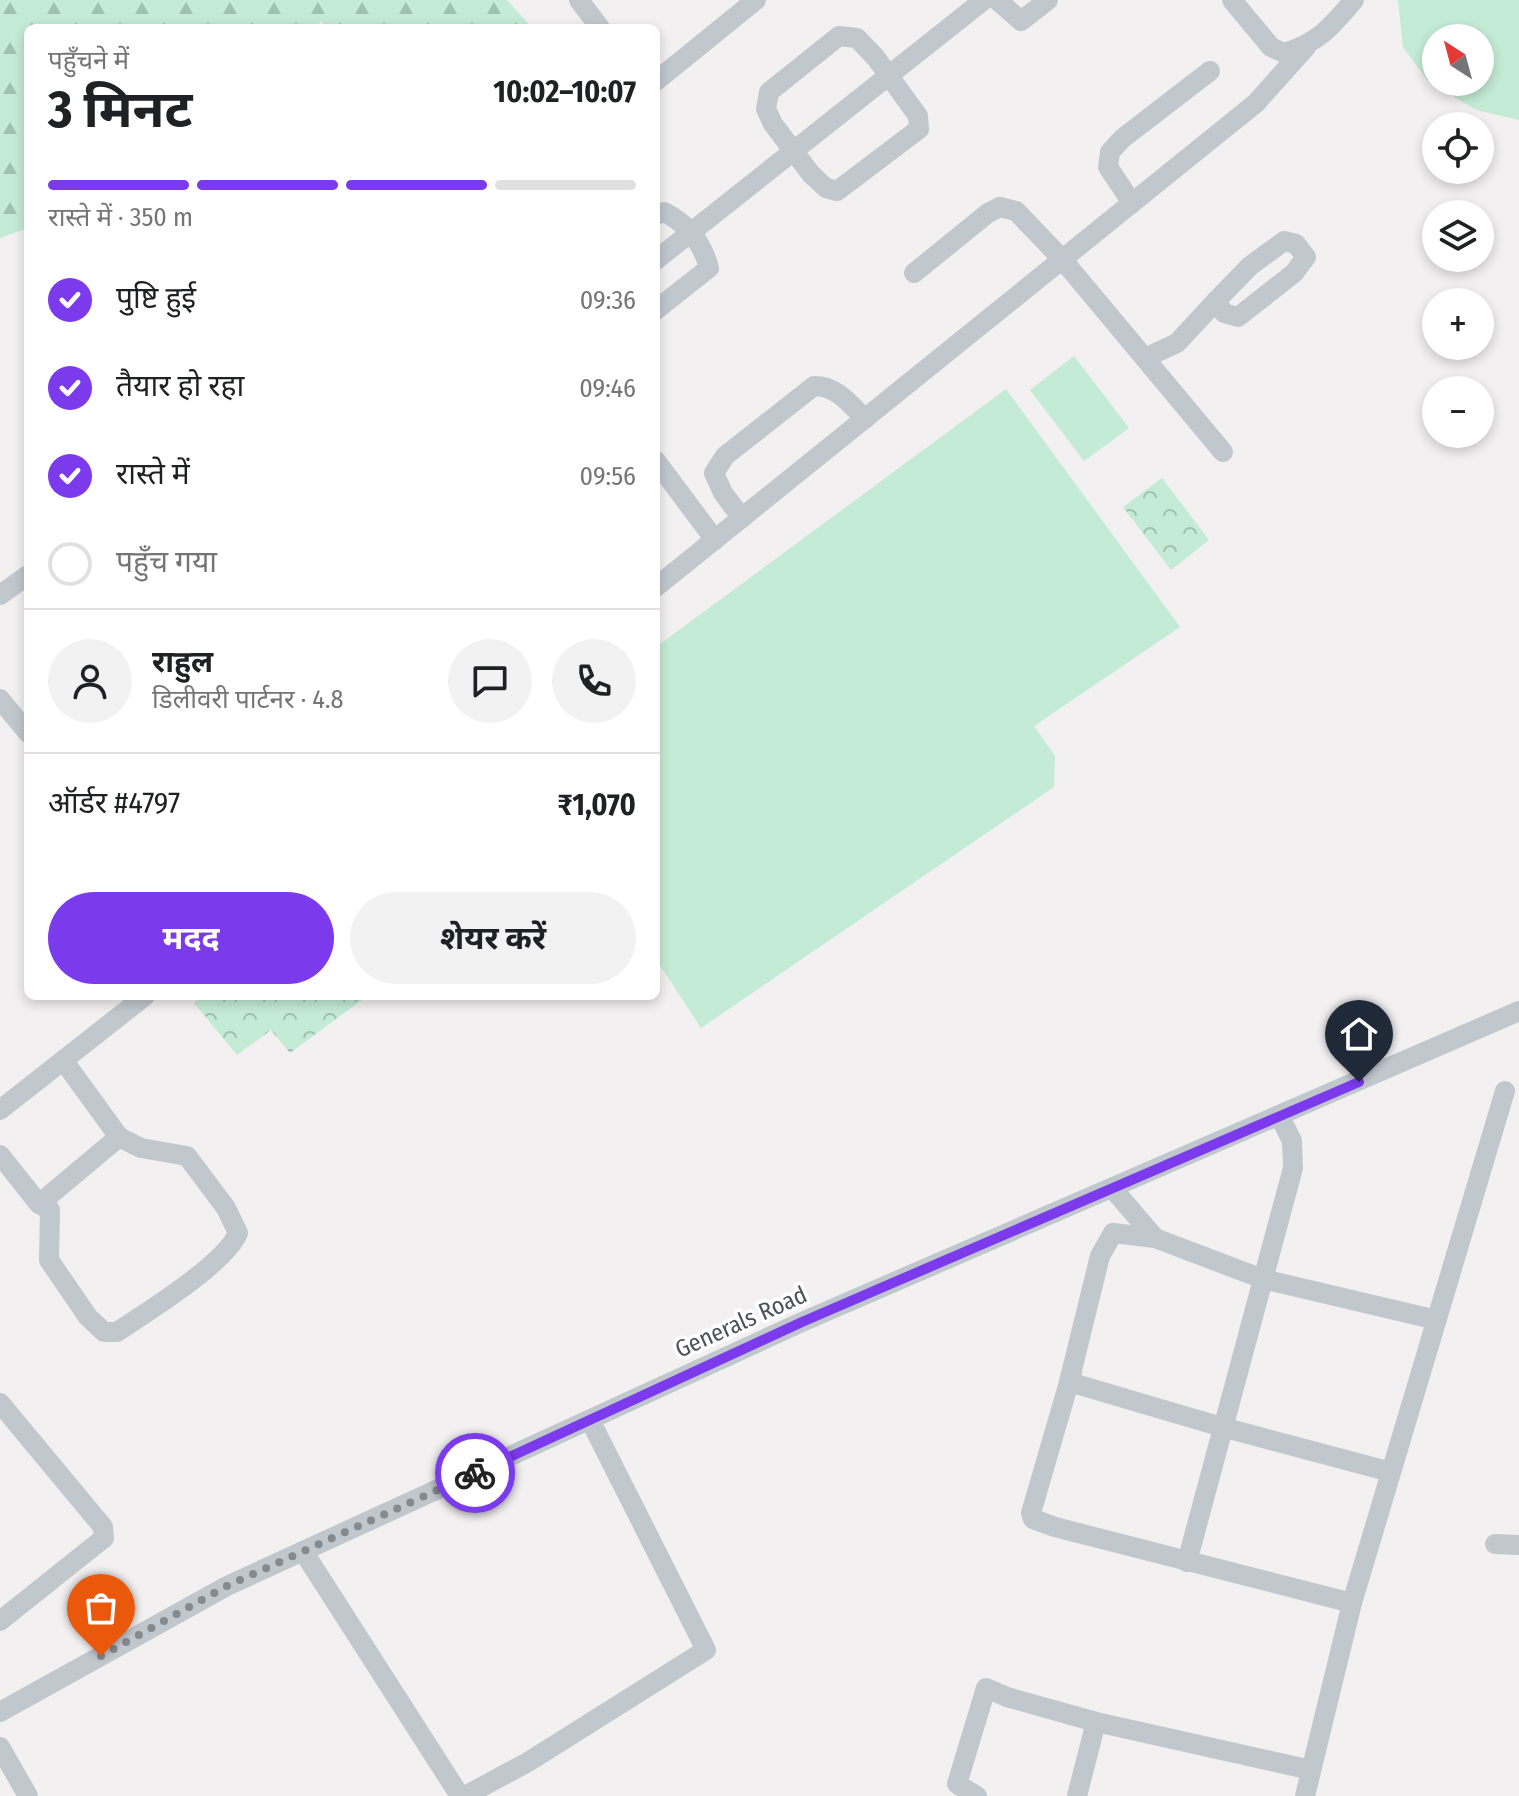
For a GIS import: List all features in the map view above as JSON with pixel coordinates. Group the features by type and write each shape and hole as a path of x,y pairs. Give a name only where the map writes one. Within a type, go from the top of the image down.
{"street":[{"path":"579,0 597,24"},
{"path":"660,78 756,0"},
{"path":"660,257 984,0"},
{"path":"997,0 1021,21 1048,0"},
{"path":"1232,0 1271,47 1284,53 1306,47"},
{"path":"660,584 1256,103 1354,0"},
{"path":"839,36 857,38 889,75 918,116 919,129 837,191 826,188 811,174 773,124 766,109 769,92 839,36"},
{"path":"1132,203 1108,167 1110,152 1123,138 1210,71"},
{"path":"914,273 1000,207 1016,211 1062,259 1223,452"},
{"path":"660,214 664,212 679,219 691,231 705,253 709,268 660,307"},
{"path":"1145,358 1177,343 1216,301"},
{"path":"742,518 723,493 714,473 725,456 814,386 827,386 841,395 865,419"},
{"path":"660,466 715,540"},
{"path":"0,595 24,578"},
{"path":"0,699 24,728"},
{"path":"0,1110 140,1000"},
{"name":"Generals Road","path":"0,1712 227,1586 802,1322 1519,1011"},
{"path":"0,1155 39,1204 50,1210 49,1260 88,1317 104,1332 117,1332 197,1276 234,1243 238,1233 226,1208 187,1156 141,1148 119,1137 63,1060"},
{"path":"1305,1796 1352,1603 1505,1091"},
{"path":"1187,1562 1293,1168 1292,1141 1280,1117"},
{"path":"39,1204 119,1137"},
{"path":"1113,1189 1155,1238"},
{"path":"1352,1603 1033,1519 1031,1513 1072,1372 1100,1256 1113,1233 1155,1238 1263,1279 1437,1320"},
{"path":"1072,1372 1069,1382 1391,1472"},
{"path":"0,1403 103,1527 104,1538 0,1621"},
{"path":"303,1551 463,1796 528,1762 706,1650 590,1420"},
{"path":"1495,1544 1519,1545"},
{"path":"977,1796 957,1784 986,1688 1096,1722 1311,1770"},
{"path":"1077,1796 1096,1722"},
{"path":"0,1747 28,1796"}],"green space":[{"path":"0,0 507,0 528,24 324,24 321,21 318,24 24,24 24,229 0,238"},
{"path":"1398,0 1519,0 1519,120 1476,110 1453,96 1494,96 1494,24 1422,24 1422,73 1403,47"},
{"path":"1074,356 1129,428 1084,461 1030,390"},
{"path":"1006,389 1180,627 1034,726 1055,756 1054,787 701,1028 660,965 660,644"},
{"path":"1162,478 1209,540 1171,570 1123,507"},
{"path":"198,1000 362,1000 290,1053 271,1030 237,1055 194,1003"}],"way so far":[{"path":"101,1656 227,1586 475,1473"}],"route":[{"path":"475,1473 802,1322 1359,1082"}]}
